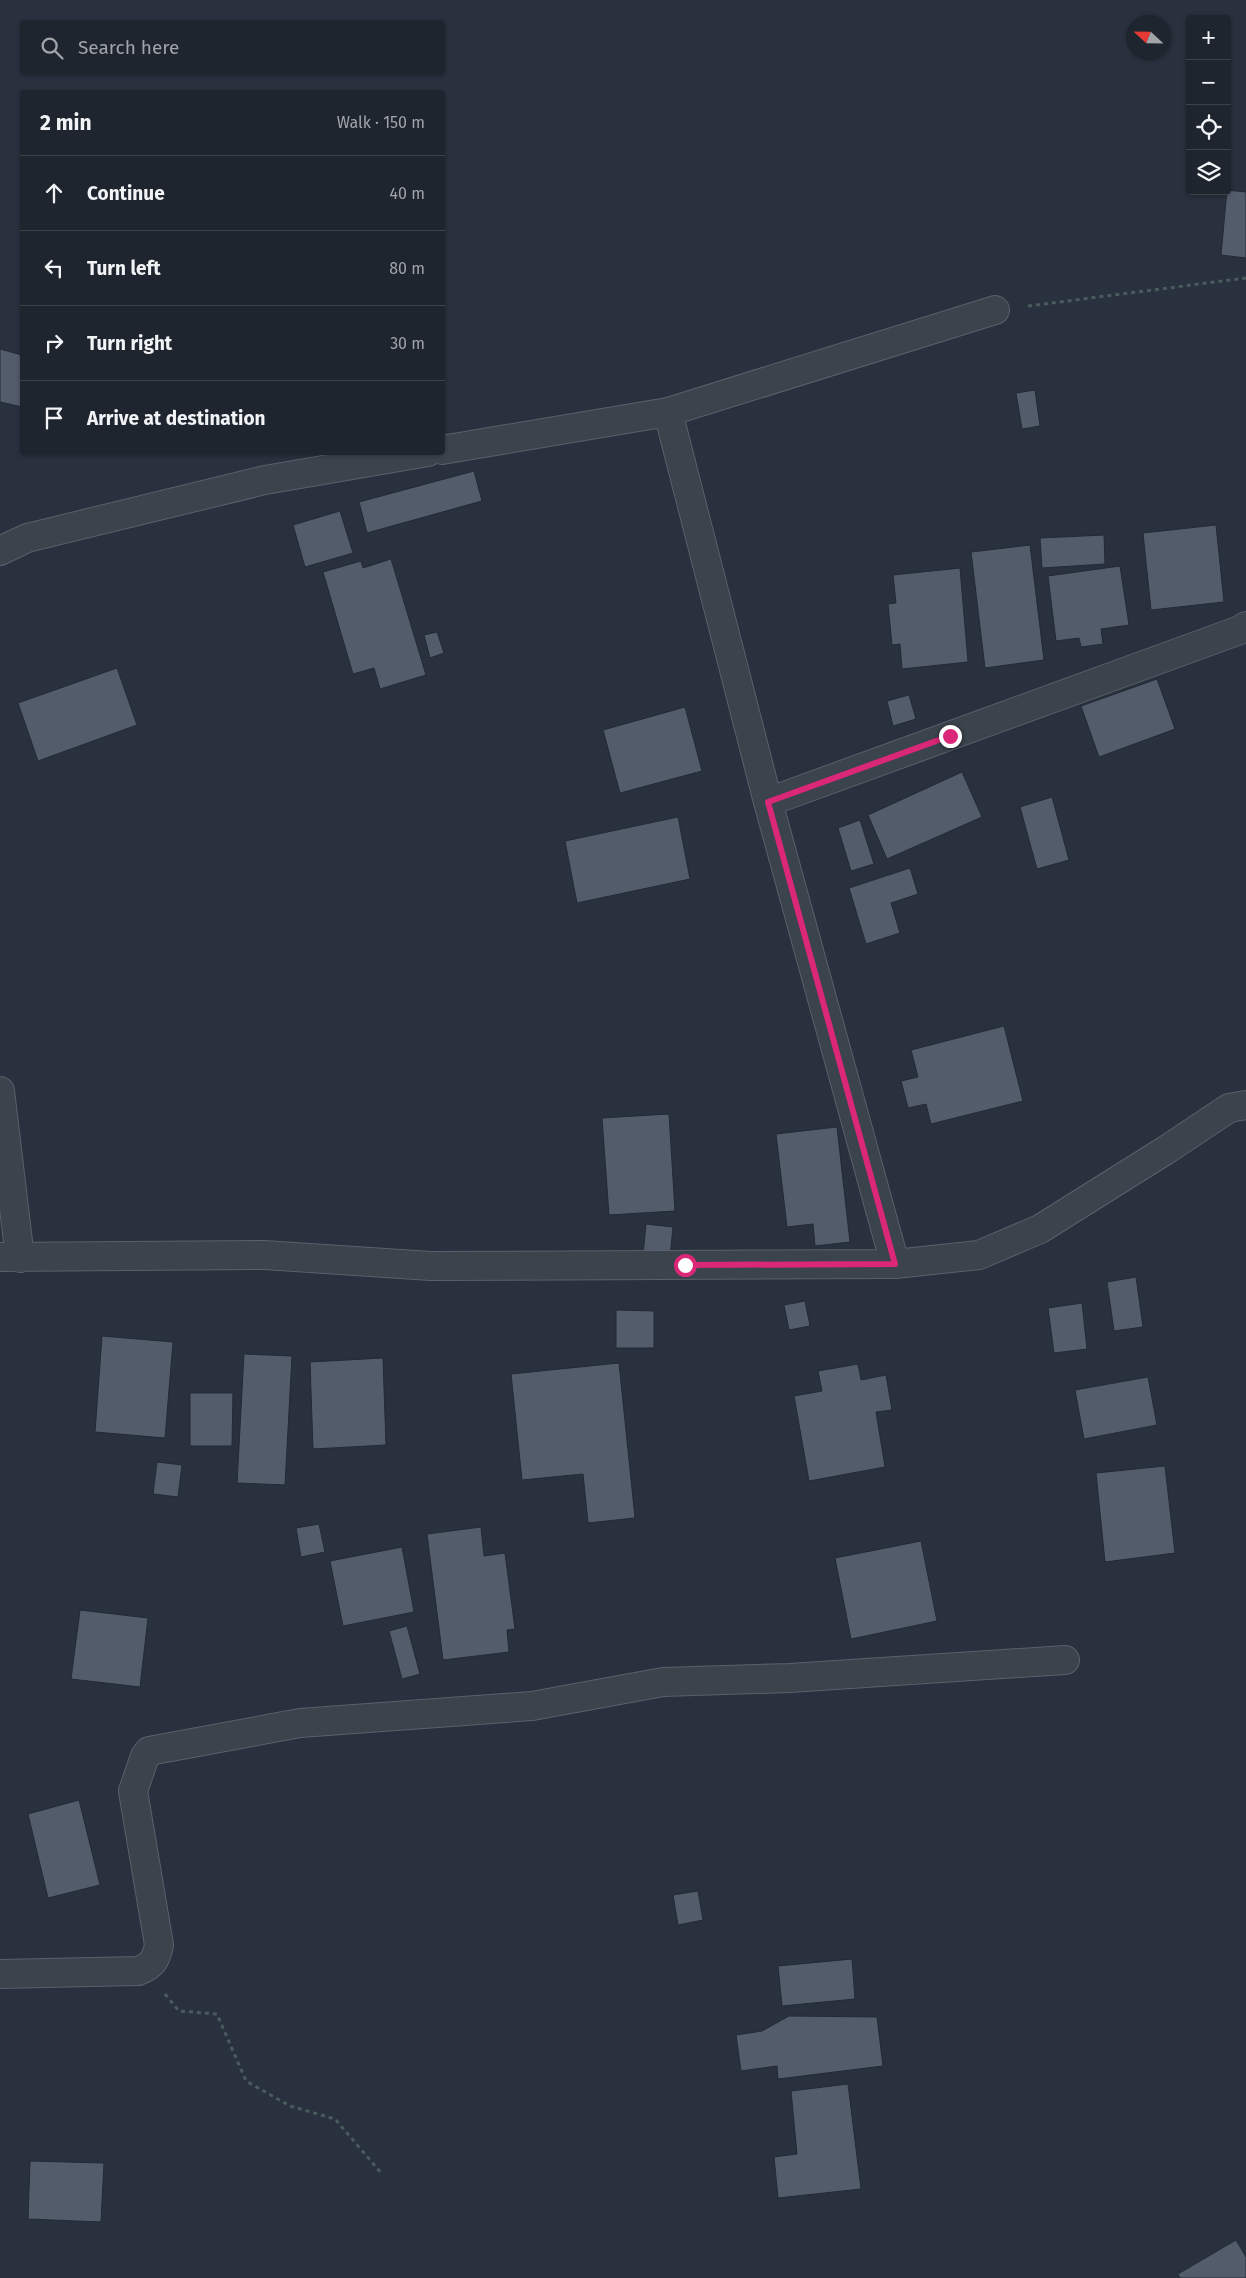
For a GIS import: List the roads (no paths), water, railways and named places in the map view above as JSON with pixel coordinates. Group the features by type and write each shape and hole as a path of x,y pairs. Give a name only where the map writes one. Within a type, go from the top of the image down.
{"street":[{"path":"445,449 668,412 996,310"},
{"path":"668,412 768,802 895,1264"},
{"path":"0,551 27,538 265,480 411,455"},
{"path":"768,802 1240,630 1246,626"},
{"path":"0,1091 10,1257 264,1255 431,1266 895,1264 979,1255 1040,1229 1166,1150 1228,1108 1246,1105"},
{"path":"0,1974 138,1971 156,1959 159,1945 133,1792 144,1756 149,1751 300,1723 532,1706 663,1682 790,1678 1065,1660"}]}
